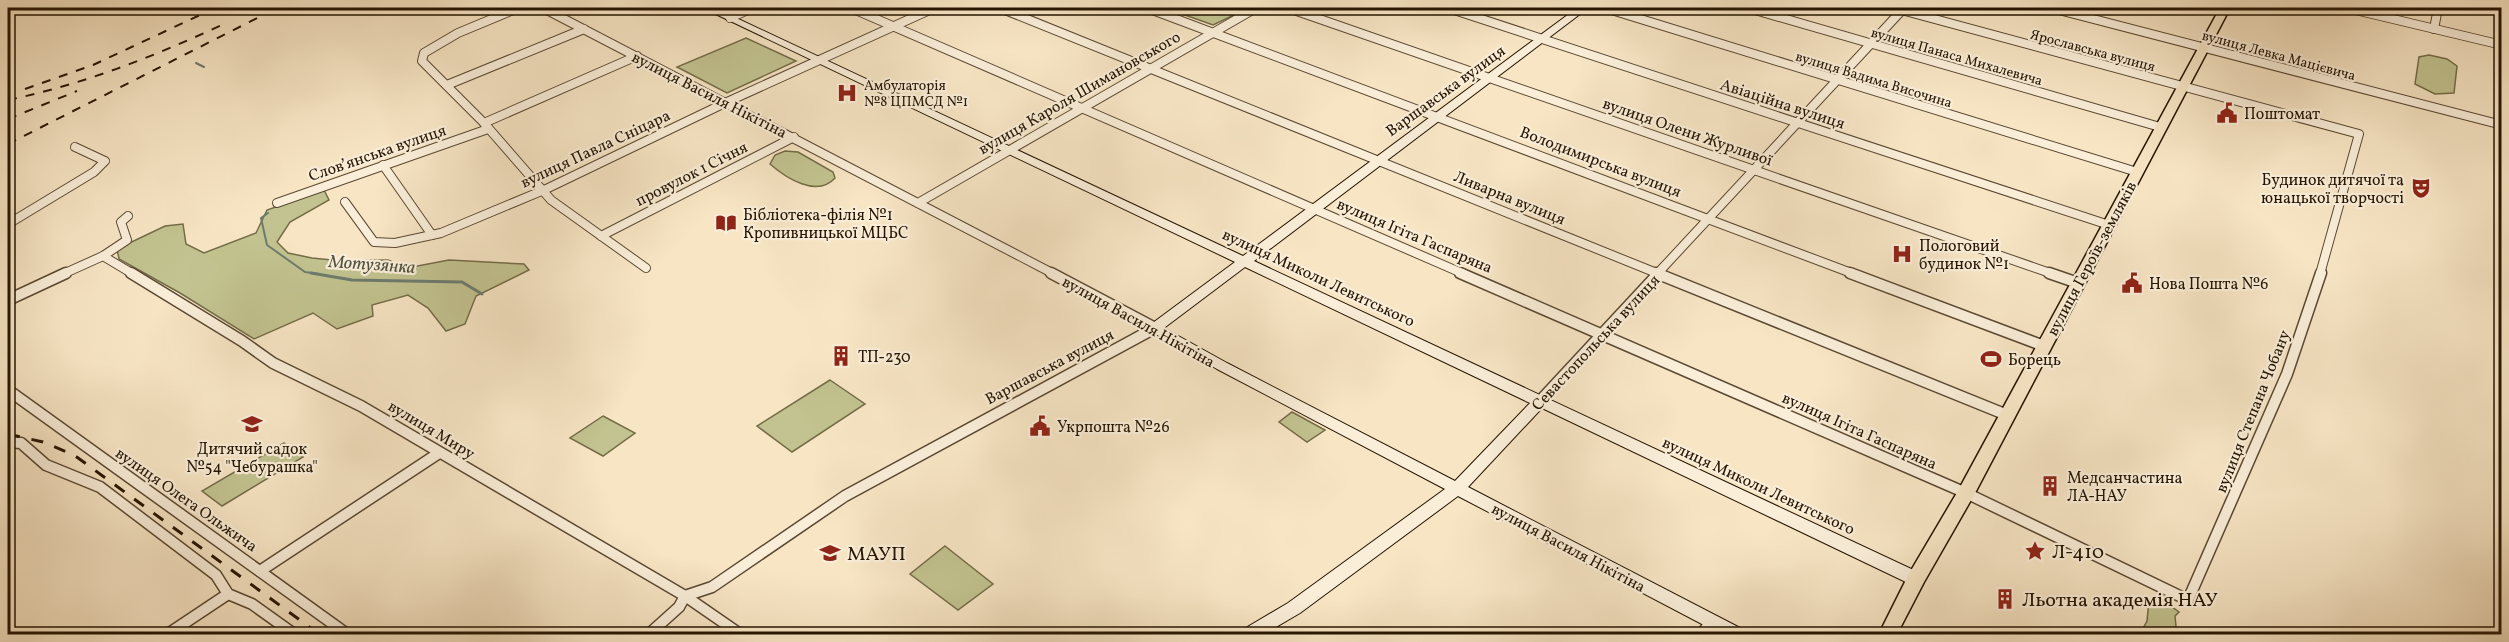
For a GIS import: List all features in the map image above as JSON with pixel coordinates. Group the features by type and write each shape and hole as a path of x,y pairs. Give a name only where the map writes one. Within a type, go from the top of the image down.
{"main road":[{"name":"вулиця Героїв-земляків","path":"1888,634 2109,225 2202,47 2219,9"}],"street":[{"path":"518,8 462,29 424,53 422,61 486,126 551,200 646,268"},
{"name":"вулиця Василя Нікітіна","path":"543,8 794,137 1155,328 1222,366 1458,488 1706,628 1736,634"},
{"name":"вулиця Миколи Левитського","path":"708,8 1916,579"},
{"path":"729,18 752,8"},
{"name":"вулиця Ігіта Гаспаряна","path":"851,8 1603,333 1966,493"},
{"name":"вулиця Павла Сніцара","path":"345,202 374,242 395,243 432,235 544,190 727,102 934,8"},
{"name":"Ливарна вулиця","path":"1000,8 2007,415"},
{"name":"Володимирська вулиця","path":"1147,8 2044,346"},
{"name":"вулиця Кароля Шимановського","path":"918,203 1256,8"},
{"name":"вулиця Олени Журливої","path":"1288,8 2078,283"},
{"name":"Авіаційна вулиця","path":"1448,8 2109,225"},
{"name":"Варшавська вулиця","path":"685,596 712,587 845,496 1155,328 1378,159 1583,8"},
{"name":"вулиця Вадима Височина","path":"1605,8 2137,172"},
{"name":"вулиця Панаса Михалевича","path":"1748,8 2160,127"},
{"name":"Севастопольська вулиця","path":"1250,634 1303,601 1458,488 1756,170 1871,44 1900,8"},
{"name":"Ярославська вулиця","path":"1900,8 2182,86"},
{"name":"вулиця Левка Мацієвича","path":"2051,8 2502,125"},
{"path":"2347,8 2502,45"},
{"path":"2434,29 2438,8"},
{"path":"447,85 584,29"},
{"name":"Словʼянська вулиця","path":"277,203 486,126 637,56"},
{"name":"вулиця Степана Чобану","path":"1966,493 2188,600 2287,374 2322,269 2359,134 2182,86"},
{"name":"провулок 1 Січня","path":"601,236 794,137"},
{"path":"8,224 94,172 105,161 75,147"},
{"path":"383,165 432,235"},
{"path":"8,300 104,256 127,240 121,222 128,216"},
{"name":"вулиця Миру","path":"104,256 242,340 273,363 361,406 685,596 740,634"},
{"name":"вулиця Олега Ольжича","path":"8,390 346,634"},
{"path":"8,442 21,443 46,465 100,487 216,575 228,594 252,604 294,634"},
{"path":"260,571 439,453"},
{"path":"168,634 228,594"},
{"path":"649,634 679,607 685,596"}],"green space":[{"path":"1165,8 1249,8 1213,25"},
{"path":"746,38 796,61 727,93 677,67"},
{"path":"2429,55 2447,59 2457,66 2454,93 2435,94 2415,84 2419,57"},
{"path":"785,151 798,152 833,172 835,178 828,184 820,186 802,184 793,180 770,164 775,155"},
{"path":"324,190 329,200 290,222 277,242 288,253 342,261 388,260 407,268 449,260 524,264 529,270 476,296 465,324 446,331 428,308 408,295 372,305 373,316 337,329 313,313 254,339 180,293 119,259 117,249 165,226 183,224 186,244 204,253 256,233 267,210"},
{"path":"830,380 865,404 792,452 757,426"},
{"path":"1292,412 1325,430 1307,442 1279,422"},
{"path":"603,416 635,433 603,456 570,438"},
{"path":"284,443 303,457 222,506 202,491"},
{"path":"945,546 993,584 958,610 910,574"},
{"path":"2149,600 2164,601 2179,612 2175,616 2176,626 2170,634 2140,634 2147,621"}],"waterway":[{"name":"Мотузянка","path":"196,63 204,67"},
{"name":"Мотузянка","path":"268,213 261,218 267,245 305,272 319,274"},
{"name":"Мотузянка","path":"311,273 352,280 462,282 482,294"}],"railway":[{"path":"25,89 93,65 215,8"},
{"path":"8,144 277,8"},
{"path":"8,100 65,86 119,68 226,23"},
{"path":"8,119 77,91"},
{"path":"8,434 43,442 74,455 319,634"}],"place":[{"name":"Амбулаторія №8 ЦПМСД №1","path":"847,93"},
{"name":"Поштомат","path":"2227,113"},
{"name":"Будинок дитячої та юнацької творчості","path":"2421,188"},
{"name":"Бібліотека-філія №1 Кропивницької МЦБС","path":"726,223"},
{"name":"Пологовий будинок №1","path":"1902,254"},
{"name":"Нова Пошта №6","path":"2132,283"},
{"name":"ТП-230","path":"841,356"},
{"name":"Борець","path":"1991,359"},
{"name":"Дитячий садок №54 \"Чебурашка\"","path":"252,424"},
{"name":"Укрпошта №26","path":"1040,426"},
{"name":"Медсанчастина ЛА-НАУ","path":"2050,486"},
{"name":"Л-410","path":"2035,551"},
{"name":"МАУП","path":"830,553"},
{"name":"Льотна академія НАУ","path":"2005,599"}]}
